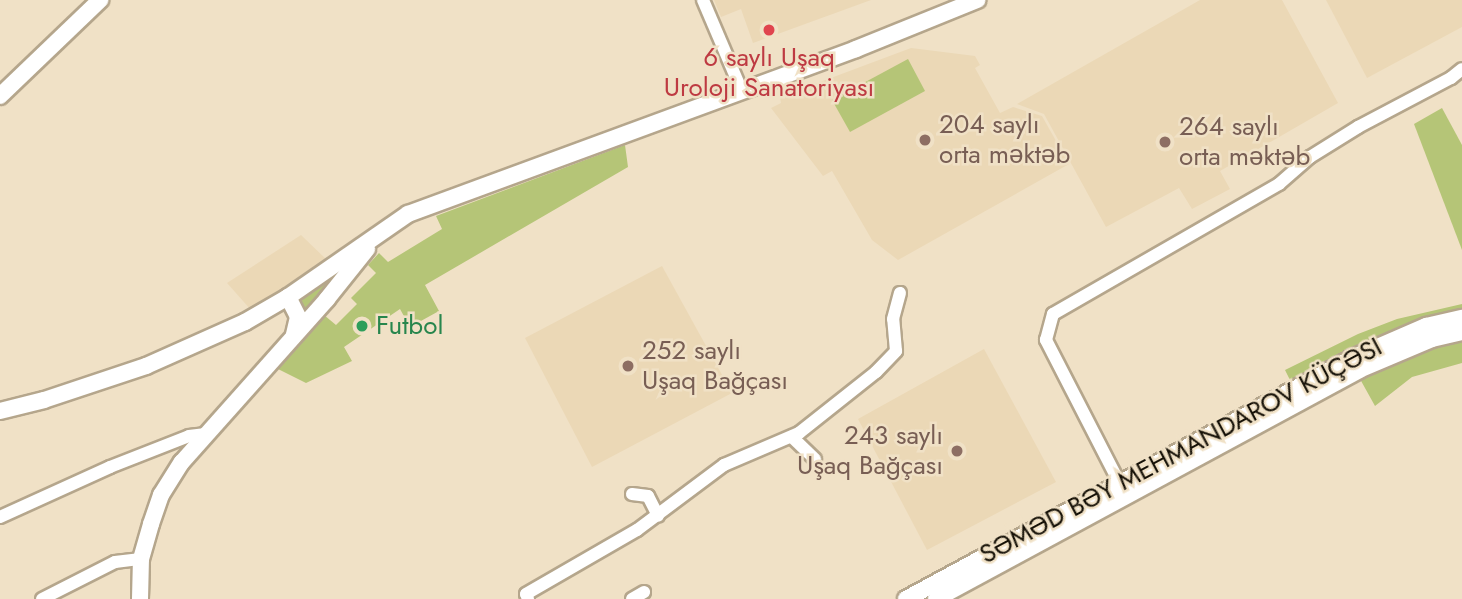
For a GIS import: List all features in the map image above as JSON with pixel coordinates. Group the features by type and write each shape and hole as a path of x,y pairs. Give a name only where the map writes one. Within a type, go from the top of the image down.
{"main road":[{"path":"0,96 100,0"},
{"path":"0,411 44,400 146,366 245,322 288,297 408,214 867,44 977,0"},
{"path":"140,599 141,559 161,495 182,462 293,338 377,236"},
{"path":"288,297 298,317 293,338"},
{"name":"SƏMƏD BƏY MEHMANDAROV KÜÇƏSI","path":"906,599 1352,358 1426,326 1462,318"},
{"name":"SƏMƏD BƏY MEHMANDAROV KÜÇƏSI","path":"936,599 1359,370 1432,339 1462,332"}],"street":[{"path":"703,0 741,89"},
{"path":"1119,482 1049,346 1046,333 1053,314 1279,184 1310,157 1358,127 1451,79 1462,69"},
{"path":"528,599 526,594 658,516 734,459 792,437 891,359 897,341 893,319 900,293"},
{"path":"0,517 103,470 189,436 206,433"},
{"path":"792,437 815,459"},
{"path":"632,494 648,496 658,516"},
{"path":"42,599 115,562 141,559"}],"shaded area":[{"name":"6 saylı Uşaq Uroloji Sanatoriyası","path":"714,0 871,0 753,43 741,9 721,17"},
{"name":"264 saylı orta məktəb","path":"1200,0 1282,0 1338,103 1220,171 1230,189 1192,209 1179,188 1106,227 1044,114 1017,104"},
{"path":"1326,0 1462,0 1462,27 1367,78"},
{"name":"204 saylı orta məktəb","path":"911,48 975,56 980,65 975,68 1000,113 1013,107 1042,116 1069,164 898,260 872,240 832,171 823,176 771,108 781,103 780,97"},
{"path":"301,235 328,261 251,310 227,283"},
{"name":"252 saylı Uşaq Bağçası","path":"662,266 732,393 592,467 525,338"},
{"name":"243 saylı Uşaq Bağçası","path":"984,349 1056,482 927,550 858,419"}],"green space":[{"path":"908,59 925,91 850,132 832,100"},
{"path":"1442,108 1462,145 1462,250 1414,124"},
{"path":"625,145 628,167 425,285 439,311 410,327 400,309 344,347 352,361 306,383 276,368 324,315 336,325 357,304 351,298 376,273 368,265 379,253 388,262 442,229 436,216"},
{"path":"351,261 306,317 298,297"},
{"path":"1462,304 1462,311 1413,323 1378,337 1291,382 1285,370 1358,334 1397,319"},
{"path":"1462,341 1462,363 1412,377 1375,406 1360,379 1425,350"}],"place":[{"name":"6 saylı Uşaq Uroloji Sanatoriyası","path":"769,30"},
{"name":"204 saylı orta məktəb","path":"925,140"},
{"name":"264 saylı orta məktəb","path":"1165,142"},
{"name":"Futbol","path":"362,326"},
{"name":"252 saylı Uşaq Bağçası","path":"628,366"},
{"name":"243 saylı Uşaq Bağçası","path":"957,451"}]}
